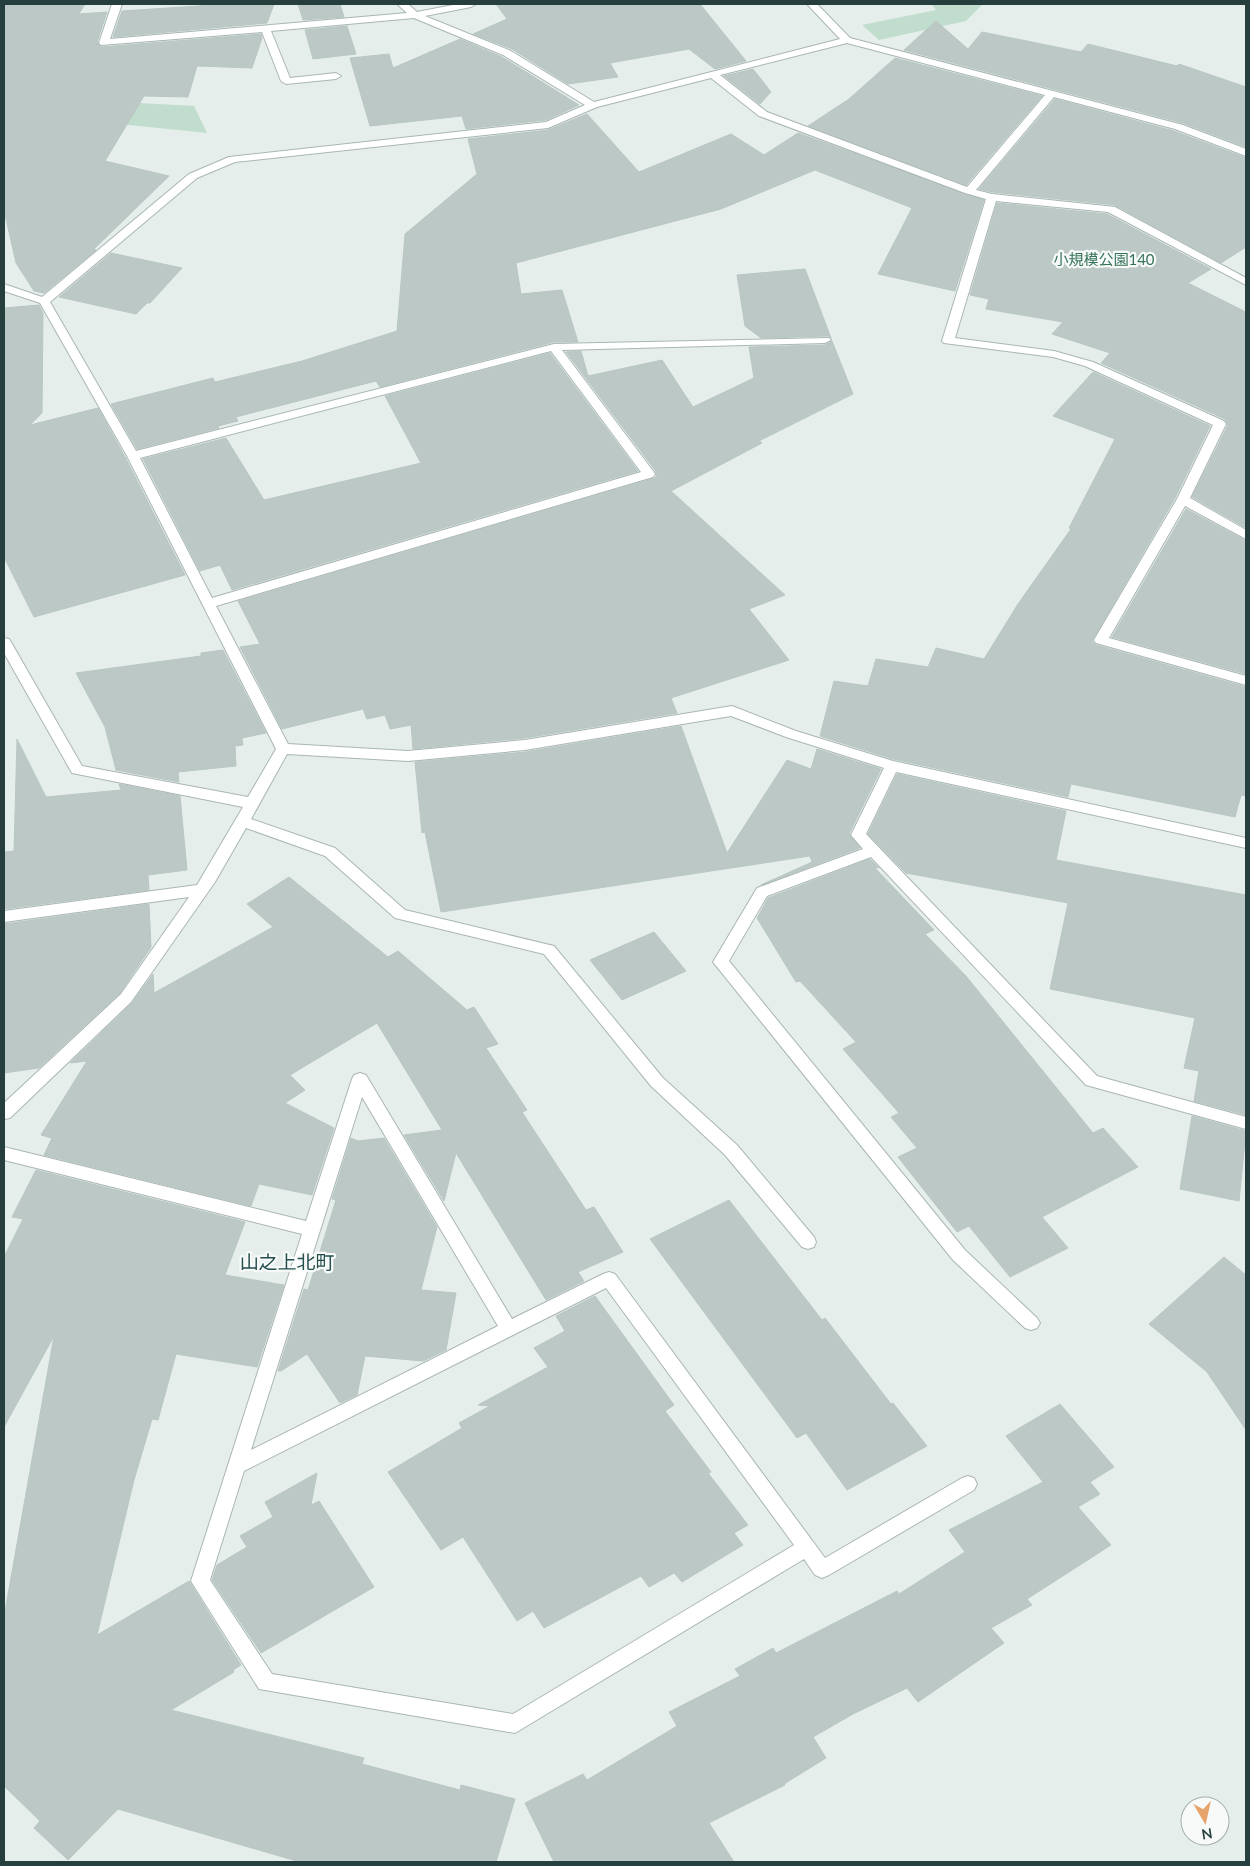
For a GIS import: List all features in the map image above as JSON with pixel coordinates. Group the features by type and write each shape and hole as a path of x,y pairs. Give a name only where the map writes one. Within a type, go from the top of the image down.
{"street":[{"path":"117,4 104,43 266,30 414,15 471,4"},
{"path":"402,4 414,15 508,53 593,105"},
{"path":"812,4 847,40"},
{"path":"266,30 286,81 336,76"},
{"path":"44,301 193,176 233,159 548,125 593,105 847,40 1179,127 1246,153"},
{"path":"712,74 763,114 969,191 992,197 1111,209 1246,282"},
{"path":"969,191 1051,94"},
{"path":"992,197 948,341 1054,354 1089,364 1220,424 1182,499 1102,640 1246,680"},
{"path":"4,287 44,301 133,456 282,749"},
{"path":"133,456 554,347 825,340"},
{"path":"208,604 649,474 554,347"},
{"path":"1182,499 1246,536"},
{"path":"4,642 77,770 252,803"},
{"path":"282,749 408,756 525,745 732,711 791,734 892,766 1246,843"},
{"path":"4,1114 126,998 210,878 282,749"},
{"path":"892,766 858,835 1092,1081 1246,1123"},
{"path":"241,821 330,852 400,914 549,950 657,1082 731,1150 808,1242"},
{"path":"873,851 762,892 721,962 958,1255 1031,1323"},
{"path":"4,916 201,890"},
{"path":"510,1329 360,1079 200,1581 266,1682 515,1724 807,1547"},
{"path":"4,1153 311,1229"},
{"path":"236,1466 609,1279 822,1569 968,1484"}],"green space":[{"path":"931,4 983,4 966,21 879,40 862,25 936,10"},
{"path":"67,99 194,106 207,133 62,118"}],"building":[{"path":"4,4 85,4 79,14 107,12 97,42 101,47 261,34 262,38 252,68 197,66 188,97 144,96 105,161 169,176 94,249 96,250 44,293 34,291 16,263 4,210"},
{"path":"228,4 274,4 267,23 113,37 122,11"},
{"path":"298,4 340,4 344,17 303,20"},
{"path":"496,4 700,4 746,61 715,69 689,49 610,63 618,77 568,84 512,49 473,34 507,19"},
{"path":"936,21 968,49 982,32 1081,52 1088,44 1177,66 1179,64 1246,87 1246,147 1183,123 904,50"},
{"path":"347,26 356,54 313,59 305,30"},
{"path":"460,39 502,57 579,105 546,120 466,129 462,116 370,126 350,58 389,54 393,68"},
{"path":"895,58 1042,96 966,185 808,126 849,99"},
{"path":"753,69 771,92 760,104 724,76"},
{"path":"1055,99 1174,131 1246,158 1246,247 1221,263 1115,205 979,189"},
{"path":"587,114 639,172 731,134 764,155 798,133 984,200 955,291 878,274 912,208 815,170 721,209 516,263 521,294 562,290 578,342 554,342 380,387 376,381 236,417 238,421 218,426 219,428 137,449 111,404 213,378 215,382 302,361 397,331 405,234 477,174 468,139 548,130"},
{"path":"997,203 1107,214 1211,269 1188,283 1246,312 1246,528 1192,497 1228,425 1225,419 1101,363 1110,353 1052,334 1063,322 986,309 989,299 970,295"},
{"path":"111,253 182,268 150,303 147,303 136,314 59,297"},
{"path":"805,269 831,338 829,336 761,338 745,326 737,275"},
{"path":"39,305 43,313 42,413 30,425 98,408 185,575 34,617 4,557 4,308"},
{"path":"832,341 853,394 759,441 762,443 671,491 785,595 749,609 789,660 671,698 677,713 525,738 413,749 411,725 390,729 385,715 367,719 363,709 282,729 240,647 260,644 238,601 655,478 657,475 655,470 566,352 581,351 588,376 662,360 693,407 754,378 749,347 825,345"},
{"path":"550,353 638,471 232,590 220,565 200,571 143,459 226,438 264,500 421,463 385,396"},
{"path":"1093,372 1210,426 1175,498 1092,641 1096,645 1246,687 1246,796 1241,795 1235,817 1071,784 1068,797 893,759 820,736 834,681 868,686 876,659 928,667 936,648 984,659 1018,604 1071,529 1069,528 1115,439 1053,416"},
{"path":"1186,509 1246,541 1246,674 1112,637"},
{"path":"223,650 266,733 242,738 243,745 235,746 236,766 178,772 179,782 116,770 105,727 76,673 201,656 201,653"},
{"path":"681,726 727,853 787,760 811,769 817,749 881,769 849,834 860,848 761,885 812,862 810,856 441,912 425,832 422,833 415,762 525,752"},
{"path":"17,739 46,797 121,790 119,784 180,796 187,870 148,875 149,890 4,909 4,852 14,851"},
{"path":"897,774 1066,811 1056,860 1246,895 1246,1115 1194,1101 1199,1071 1184,1068 1195,1018 1050,989 1068,903 906,873 868,834"},
{"path":"870,859 879,868 874,867 934,930 925,934 966,976 1093,1133 1103,1128 1138,1167 1042,1217 1068,1248 1010,1277 969,1226 957,1232 898,1157 917,1148 891,1117 899,1113 843,1049 856,1042 800,981 796,982 757,918 768,898"},
{"path":"289,877 388,957 398,951 467,1010 474,1007 498,1044 486,1048 527,1110 522,1112 586,1210 594,1207 623,1252 578,1272 584,1281 546,1300 456,1153 444,1201 404,1135 442,1130 377,1023 290,1075 305,1090 285,1103 334,1128 312,1195 259,1184 251,1206 44,1155 52,1138 41,1135 87,1061 70,1063 132,1003 153,974 154,993 273,927 247,904"},
{"path":"149,904 151,947 120,993 39,1068 4,1073 4,924"},
{"path":"654,932 686,971 622,1000 590,960"},
{"path":"1192,1116 1246,1131 1239,1201 1180,1189"},
{"path":"351,1138 358,1141 384,1138 437,1227 421,1290 456,1293 446,1350 423,1361 365,1356 357,1395 340,1403 307,1354 281,1371 278,1371 304,1289 308,1290 336,1200 332,1199"},
{"path":"36,1170 245,1222 225,1275 284,1285 257,1367 176,1354 158,1420 152,1419 134,1480 97,1635 189,1581 241,1665 233,1670 234,1672 171,1710 364,1758 362,1764 460,1790 461,1785 515,1799 496,1862 300,1862 118,1809 68,1860 34,1828 40,1821 4,1786 4,1617 54,1336 4,1427 4,1257 23,1219 12,1217"},
{"path":"729,1200 822,1320 825,1318 891,1404 893,1403 927,1446 847,1490 806,1433 797,1438 650,1239"},
{"path":"1224,1257 1246,1275 1246,1430 1207,1372 1149,1324"},
{"path":"595,1296 674,1405 665,1411 711,1472 708,1473 748,1525 734,1533 743,1545 682,1582 674,1573 649,1587 641,1576 544,1628 533,1611 517,1621 463,1537 441,1550 388,1472 462,1428 459,1423 490,1406 478,1405 548,1367 534,1348 565,1331 556,1316"},
{"path":"1060,1404 1114,1467 1090,1482 1100,1494 1078,1507 1111,1545 1027,1599 1032,1605 991,1628 1004,1643 918,1702 907,1688 853,1714 813,1737 826,1758 785,1785 709,1823 734,1862 554,1862 525,1803 583,1774 587,1780 677,1726 669,1712 740,1676 735,1669 773,1648 776,1653 897,1591 899,1594 965,1552 949,1530 1043,1482 1006,1436"},
{"path":"317,1473 311,1505 319,1501 374,1587 261,1653 212,1580 217,1565 247,1547 240,1536 273,1517 265,1502"}],"district":[{"name":"山之上北町","path":"287,1262"}],"park label":[{"name":"小規模公園140","path":"1104,260"}]}
